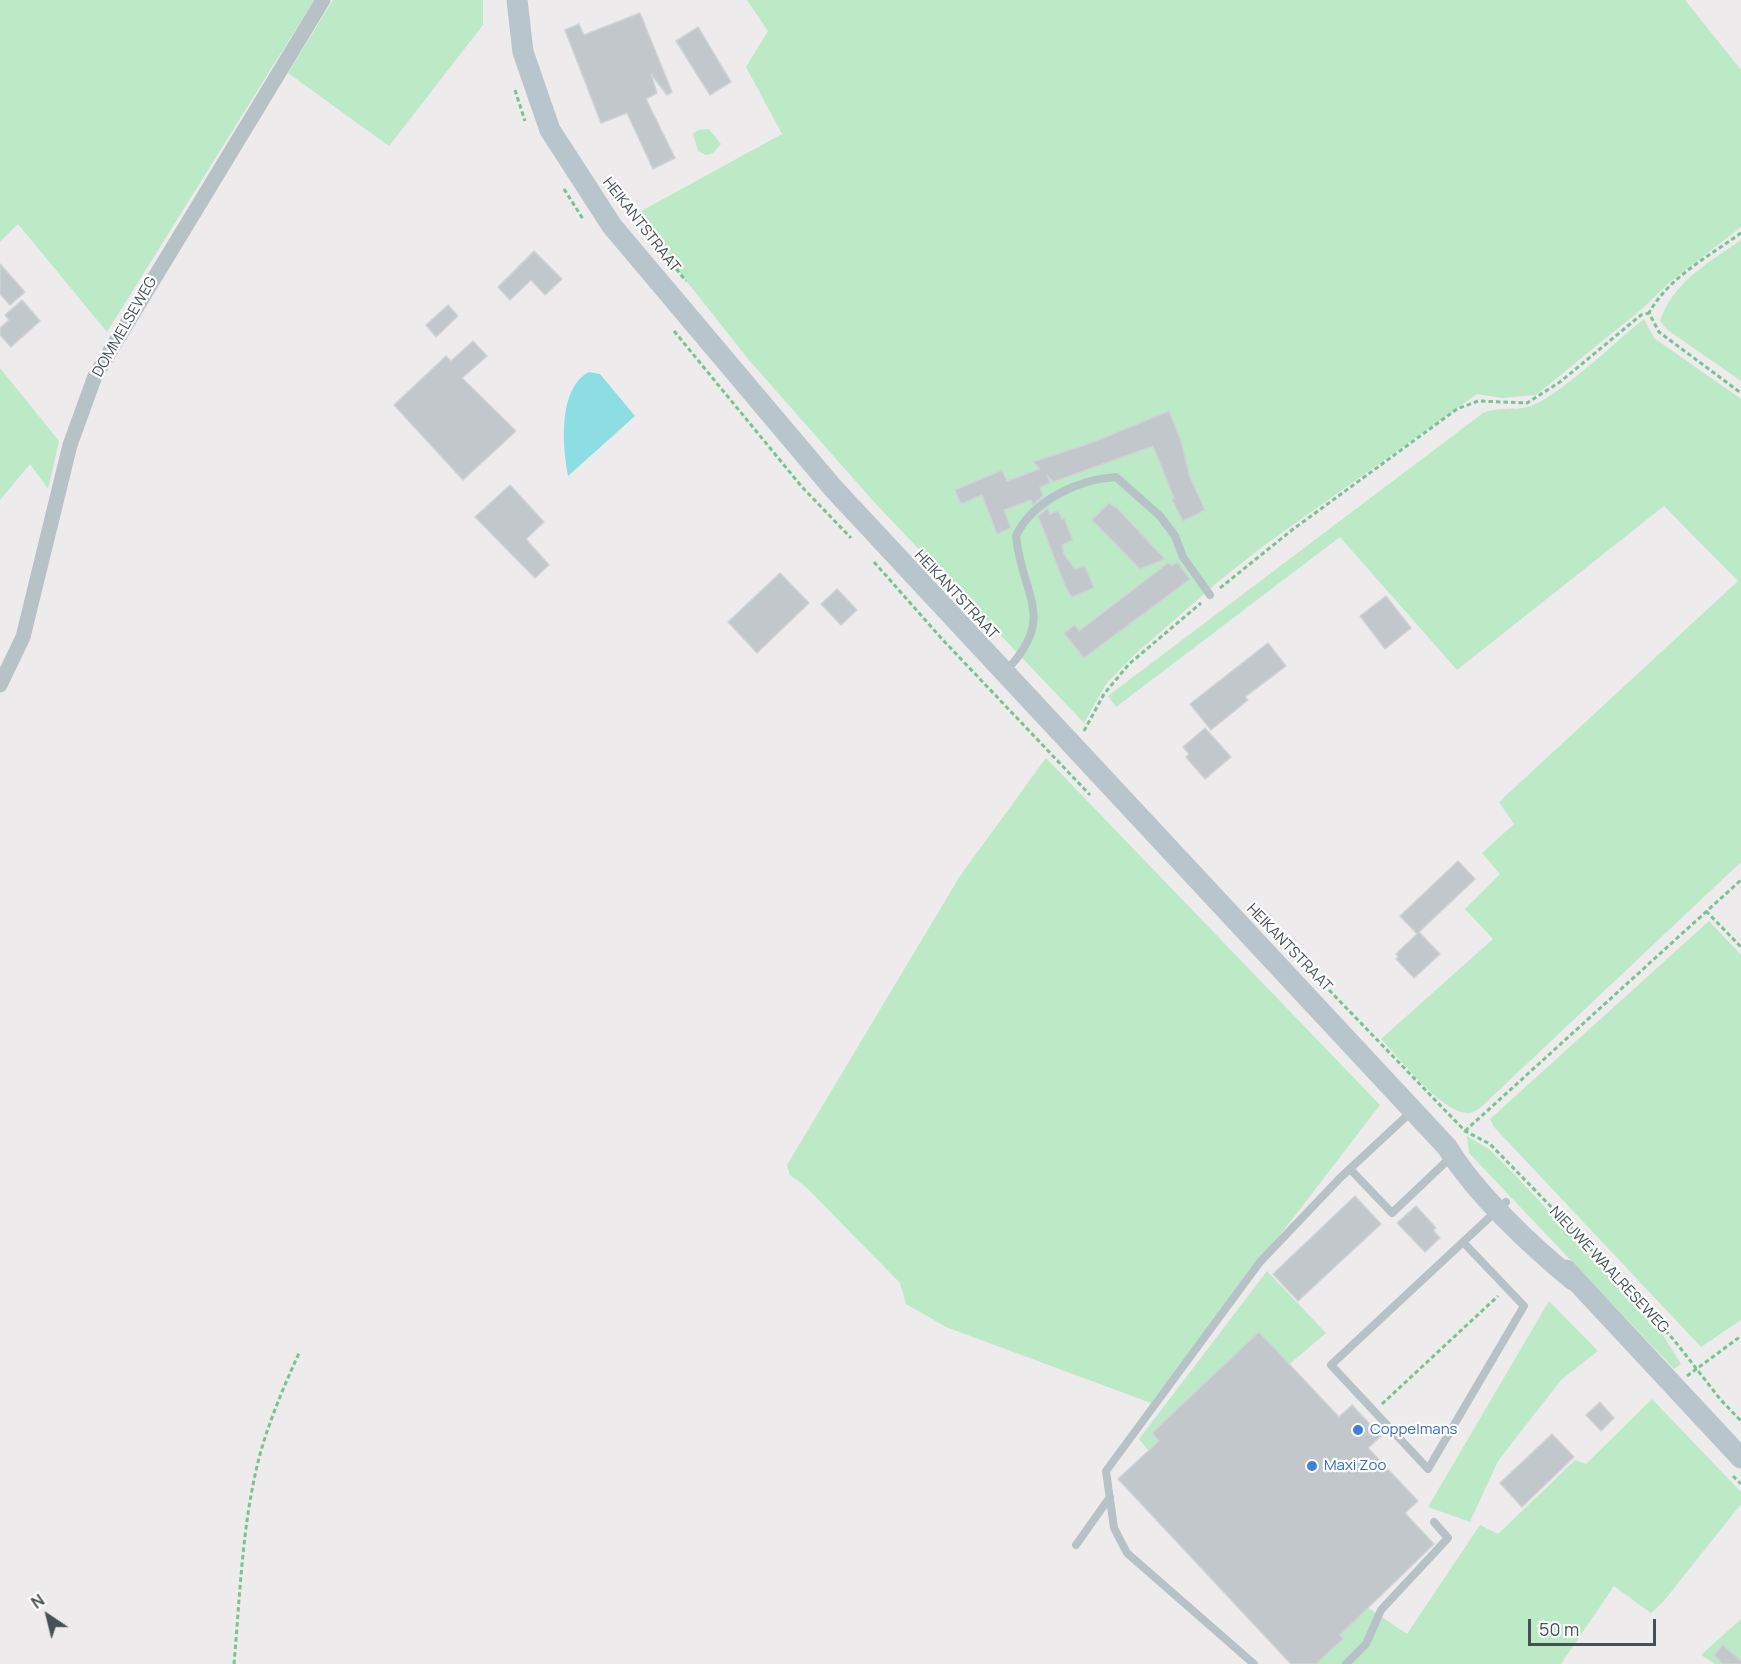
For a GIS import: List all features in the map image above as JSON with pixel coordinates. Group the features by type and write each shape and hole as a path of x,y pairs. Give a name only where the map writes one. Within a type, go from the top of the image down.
{"street":[{"name":"DOMMELSEWEG","path":"0,685 23,637 70,445 95,376 323,0"},
{"name":"HEIKANTSTRAAT","path":"517,0 523,52 550,130 612,226 833,488 1392,1088"},
{"name":"NIEUWE WAALRESEWEG","path":"1392,1088 1450,1151 1467,1161 1502,1205 1549,1247 1573,1280 1741,1458"}],"lane":[{"path":"1004,673 1030,640 1035,624 1016,536 1021,526 1063,492 1095,478 1116,477 1160,516 1175,536 1183,557 1210,596"},
{"path":"1254,1664 1127,1553 1114,1528 1106,1471 1260,1262 1350,1168 1413,1110"},
{"path":"1350,1168 1392,1213 1450,1151"},
{"path":"1463,1242 1524,1306 1428,1469 1331,1365 1502,1205"},
{"path":"1076,1545 1110,1497"},
{"path":"1346,1664 1366,1644 1381,1610 1448,1538 1434,1522"}],"path":[{"name":"HEIKANTSTRAAT","path":"612,190 688,284"},
{"path":"1084,731 1104,694 1129,664 1292,530 1457,410 1478,402 1527,403 1560,382 1641,315 1649,313 1655,301 1683,274 1741,233"},
{"path":"1649,313 1659,332 1741,393"},
{"path":"1077,723 1091,739"},
{"path":"1465,1131 1741,880"},
{"path":"1706,910 1741,947"},
{"name":"HEIKANTSTRAAT","path":"1327,988 1465,1131"},
{"name":"NIEUWE WAALRESEWEG","path":"1465,1131 1490,1144 1666,1331 1741,1421"},
{"path":"1374,1412 1507,1288"},
{"path":"1697,1368 1741,1336"},
{"path":"234,1664 246,1530 259,1459 279,1397 300,1351"}],"green space":[{"path":"0,0 314,0 107,332 18,224 0,242"},
{"path":"333,0 483,0 483,25 389,146 288,73"},
{"path":"747,0 1685,0 1741,70 1741,227 1670,282 1643,308 1536,395 1502,398 1477,394 1266,544 1219,581 1134,655 1106,684 1084,723 875,503 749,360 634,215 782,134 746,67 768,31"},
{"path":"709,129 721,144 713,153 706,155 698,151 693,134 698,130"},
{"path":"1741,240 1741,381 1669,331 1660,321 1674,295 1693,274"},
{"path":"1644,319 1654,338 1741,399 1741,862 1483,1105 1473,1112 1463,1112 1451,1107 1424,1086 1381,1039 1493,939 1465,909 1500,874 1482,853 1514,824 1499,802 1738,581 1664,506 1457,670 1340,537 1116,707 1108,696 1483,413 1528,407 1540,402 1571,381"},
{"path":"0,368 59,441 48,489 30,464 0,500"},
{"path":"1046,758 1380,1105 1151,1403 946,1327 906,1304 900,1283 807,1188 790,1175 787,1165 960,876"},
{"path":"1709,921 1741,955 1741,1320 1701,1347 1494,1127 1490,1119"},
{"path":"1467,1136 1490,1150 1516,1176 1663,1335 1681,1364 1674,1369 1469,1153"},
{"path":"1267,1271 1326,1333 1285,1368 1196,1509 1139,1439"},
{"path":"1549,1301 1598,1351 1561,1380 1498,1461 1470,1522 1428,1507"},
{"path":"1652,1399 1741,1492 1741,1504 1663,1602 1651,1613 1614,1586 1561,1664 1301,1664 1361,1603 1407,1634 1480,1525 1498,1534 1575,1460 1586,1464"},
{"path":"1741,1619 1741,1664 1715,1664 1701,1655"}],"water":[{"path":"589,372 600,374 635,416 568,476 564,449 567,404 579,380"}],"building":[{"path":"640,13 672,92 667,95 651,74 657,93 646,99 675,158 653,169 627,113 601,123 565,30 579,24 584,35"},
{"path":"698,27 731,82 710,95 676,41"},
{"path":"534,251 562,279 545,295 531,280 510,300 498,287"},
{"path":"0,264 25,292 10,305 0,294"},
{"path":"22,300 40,321 11,347 0,335 0,328 9,320 5,315"},
{"path":"448,305 458,316 436,337 426,325"},
{"path":"473,341 487,356 462,378 516,431 463,480 394,405 446,356 451,361"},
{"path":"1169,411 1181,441 1190,477 1205,510 1183,521 1172,500 1174,498 1153,446 1053,482 1047,475 1050,483 1040,487 1043,496 1033,505 1031,500 1004,510 1011,528 997,534 982,495 961,504 955,490 1002,470 1007,481 1040,469 1033,462 1091,443"},
{"path":"510,485 544,522 526,539 549,565 535,578 475,517"},
{"path":"1109,503 1118,509 1165,559 1140,569 1092,520"},
{"path":"1048,508 1050,514 1058,511 1062,519 1064,518 1073,540 1062,545 1064,554 1075,569 1085,566 1094,588 1072,597 1066,588 1038,516"},
{"path":"1177,562 1190,579 1084,658 1064,633 1075,625 1079,631 1168,563 1172,566"},
{"path":"780,573 809,603 757,653 728,622"},
{"path":"837,589 857,610 841,625 821,604"},
{"path":"1386,596 1411,628 1385,649 1360,616"},
{"path":"1268,643 1286,666 1245,697 1248,700 1211,730 1190,704"},
{"path":"1205,728 1231,757 1205,779 1186,757 1189,754 1183,747"},
{"path":"1458,861 1475,879 1419,932 1440,954 1414,978 1396,959 1398,957 1396,954 1417,934 1400,916"},
{"path":"1355,1196 1381,1224 1298,1301 1273,1274"},
{"path":"1416,1206 1436,1228 1433,1230 1440,1238 1425,1252 1397,1223"},
{"path":"1259,1332 1339,1417 1352,1405 1381,1436 1368,1448 1418,1501 1405,1513 1434,1544 1340,1635 1343,1639 1316,1664 1291,1664 1118,1479 1159,1441 1152,1433"},
{"path":"1600,1402 1614,1418 1601,1431 1586,1415"},
{"path":"1552,1434 1574,1457 1522,1507 1500,1483"},
{"path":"1723,1645 1741,1661 1741,1664 1723,1664 1714,1655"}],"place":[{"name":"Coppelmans","path":"1358,1430"},
{"name":"Maxi Zoo","path":"1312,1466"}]}
